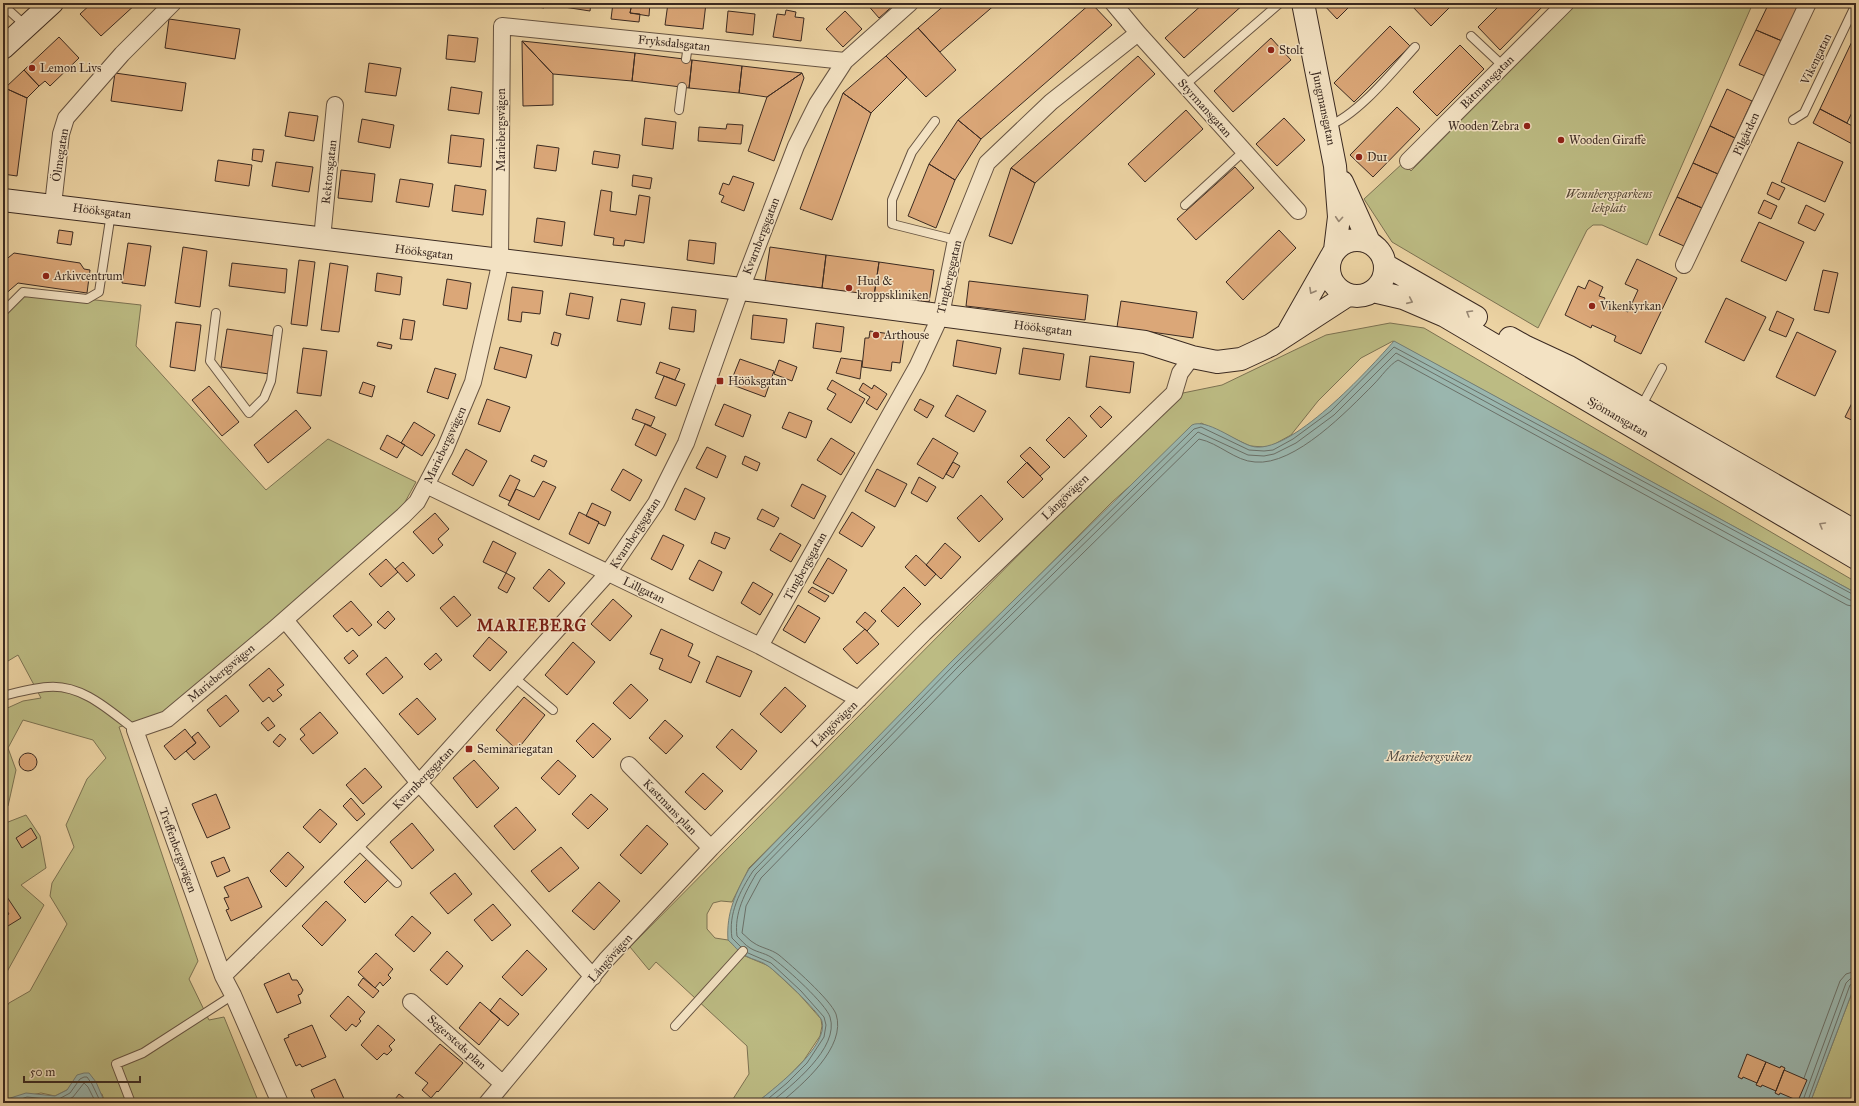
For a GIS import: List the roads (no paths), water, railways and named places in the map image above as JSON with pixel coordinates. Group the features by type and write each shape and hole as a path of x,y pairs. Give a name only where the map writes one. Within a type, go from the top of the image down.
{"street":[{"path":"3,48 52,3"},
{"name":"Ölmegatan","path":"53,205 61,134 66,118 122,54 173,3"},
{"name":"Kvarnbergsgatan","path":"223,976 419,783 608,573 656,503 686,443 741,290 796,146 818,104 846,61 910,3"},
{"name":"Styrmansgatan","path":"1113,3 1138,33 1298,211"},
{"name":"Jungmansgatan","path":"1303,3 1335,166 1339,217 1333,253"},
{"name":"Båtmansgatan","path":"1408,161 1566,3"},
{"name":"Pilgården","path":"1684,265 1808,3"},
{"name":"Fryksdalsgatan","path":"502,26 687,52 846,61"},
{"name":"Mariebergsvägen","path":"135,730 167,719 285,620 403,516 417,502 426,486 445,449 473,382 500,261 502,26"},
{"name":"Tingbergsgatan","path":"760,646 917,367 941,315 956,240 987,163 1051,102 1138,33"},
{"name":"Rektorsgatan","path":"322,239 335,105"},
{"name":"Jungmansgatan","path":"1335,166 1369,242"},
{"name":"Hööksgatan","path":"3,200 741,290 1145,342 1192,357 1217,362 1241,359 1271,345 1348,295"},
{"path":"1362,240 1369,242 1380,252 1386,265 1383,280 1373,292 1359,296 1348,295 1338,289 1332,282 1329,273 1333,253 1347,241 1362,240"},
{"name":"Hööksgatan","path":"1288,333 1333,253"},
{"name":"Sjömansgatan","path":"1386,265 1526,347 1569,367 1641,407 1856,532"},
{"name":"Sjömansgatan","path":"1373,292 1403,298 1445,316 1856,558"},
{"name":"Långövägen","path":"487,1103 502,1083 606,960 711,848 924,633 1174,393 1180,373 1192,357"},
{"name":"Lillgatan","path":"426,486 760,646 859,699"},
{"path":"285,620 419,783 593,977"},
{"name":"Treffenbergsvägen","path":"135,730 223,976 233,995 280,1103"},
{"name":"Kastmans plan","path":"630,765 711,848"},
{"name":"Segersteds plan","path":"411,1002 502,1083"}],"lane":[{"path":"1185,85 1280,3"},
{"name":"Vikengatan","path":"1793,120 1804,113 1856,4"},
{"path":"3,5 26,26"},
{"path":"1471,36 1503,66"},
{"path":"1328,126 1337,123 1356,107 1415,48"},
{"path":"679,110 682,87"},
{"path":"935,121 912,152 897,186 892,200 892,224 956,240"},
{"path":"1185,205 1244,151"},
{"path":"3,312 23,292 87,299 99,292 111,213"},
{"path":"216,313 210,361 249,413 264,398 271,381 278,330"},
{"name":"Sjömansgatan","path":"1526,347 1560,372"},
{"path":"1641,407 1662,368"},
{"path":"1815,521 1856,545"},
{"path":"515,678 553,710"},
{"path":"3,696 50,686 71,690 94,699 135,730"},
{"path":"357,844 397,883"},
{"path":"676,1026 743,951"},
{"path":"132,1103 116,1064 143,1053 233,995"}],"water":[{"name":"Mariebergsviken","path":"1394,341 1856,593 1856,982 1810,1103 758,1103 800,1065 810,1053 818,1042 822,1031 822,1021 806,1001 773,970 766,964 743,955 728,940 730,912 740,886 749,869 952,661 1192,425 1198,424 1213,427 1251,446 1267,446 1286,438 1307,425 1328,408"},
{"path":"89,1073 96,1082 105,1103 3,1103 4,1100 26,1093 55,1096 67,1090 77,1075"}],"place":[{"name":"Stolt","path":"1271,50"},
{"name":"Lemon Livs","path":"32,68"},
{"name":"Wooden Zebra","path":"1527,126"},
{"name":"Wooden Giraffe","path":"1561,140"},
{"name":"Du1","path":"1359,157"},
{"name":"Arkivcentrum","path":"46,276"},
{"name":"Hud & kroppskliniken","path":"849,288"},
{"name":"Vikenkyrkan","path":"1592,306"},
{"name":"Arthouse","path":"876,335"},
{"name":"Hööksgatan","path":"720,381"},
{"name":"Seminariegatan","path":"469,749"}],"district":[{"name":"MARIEBERG","path":"532,625"}],"park label":[{"name":"Wennbergsparkens lekplats","path":"1609,201"}]}
